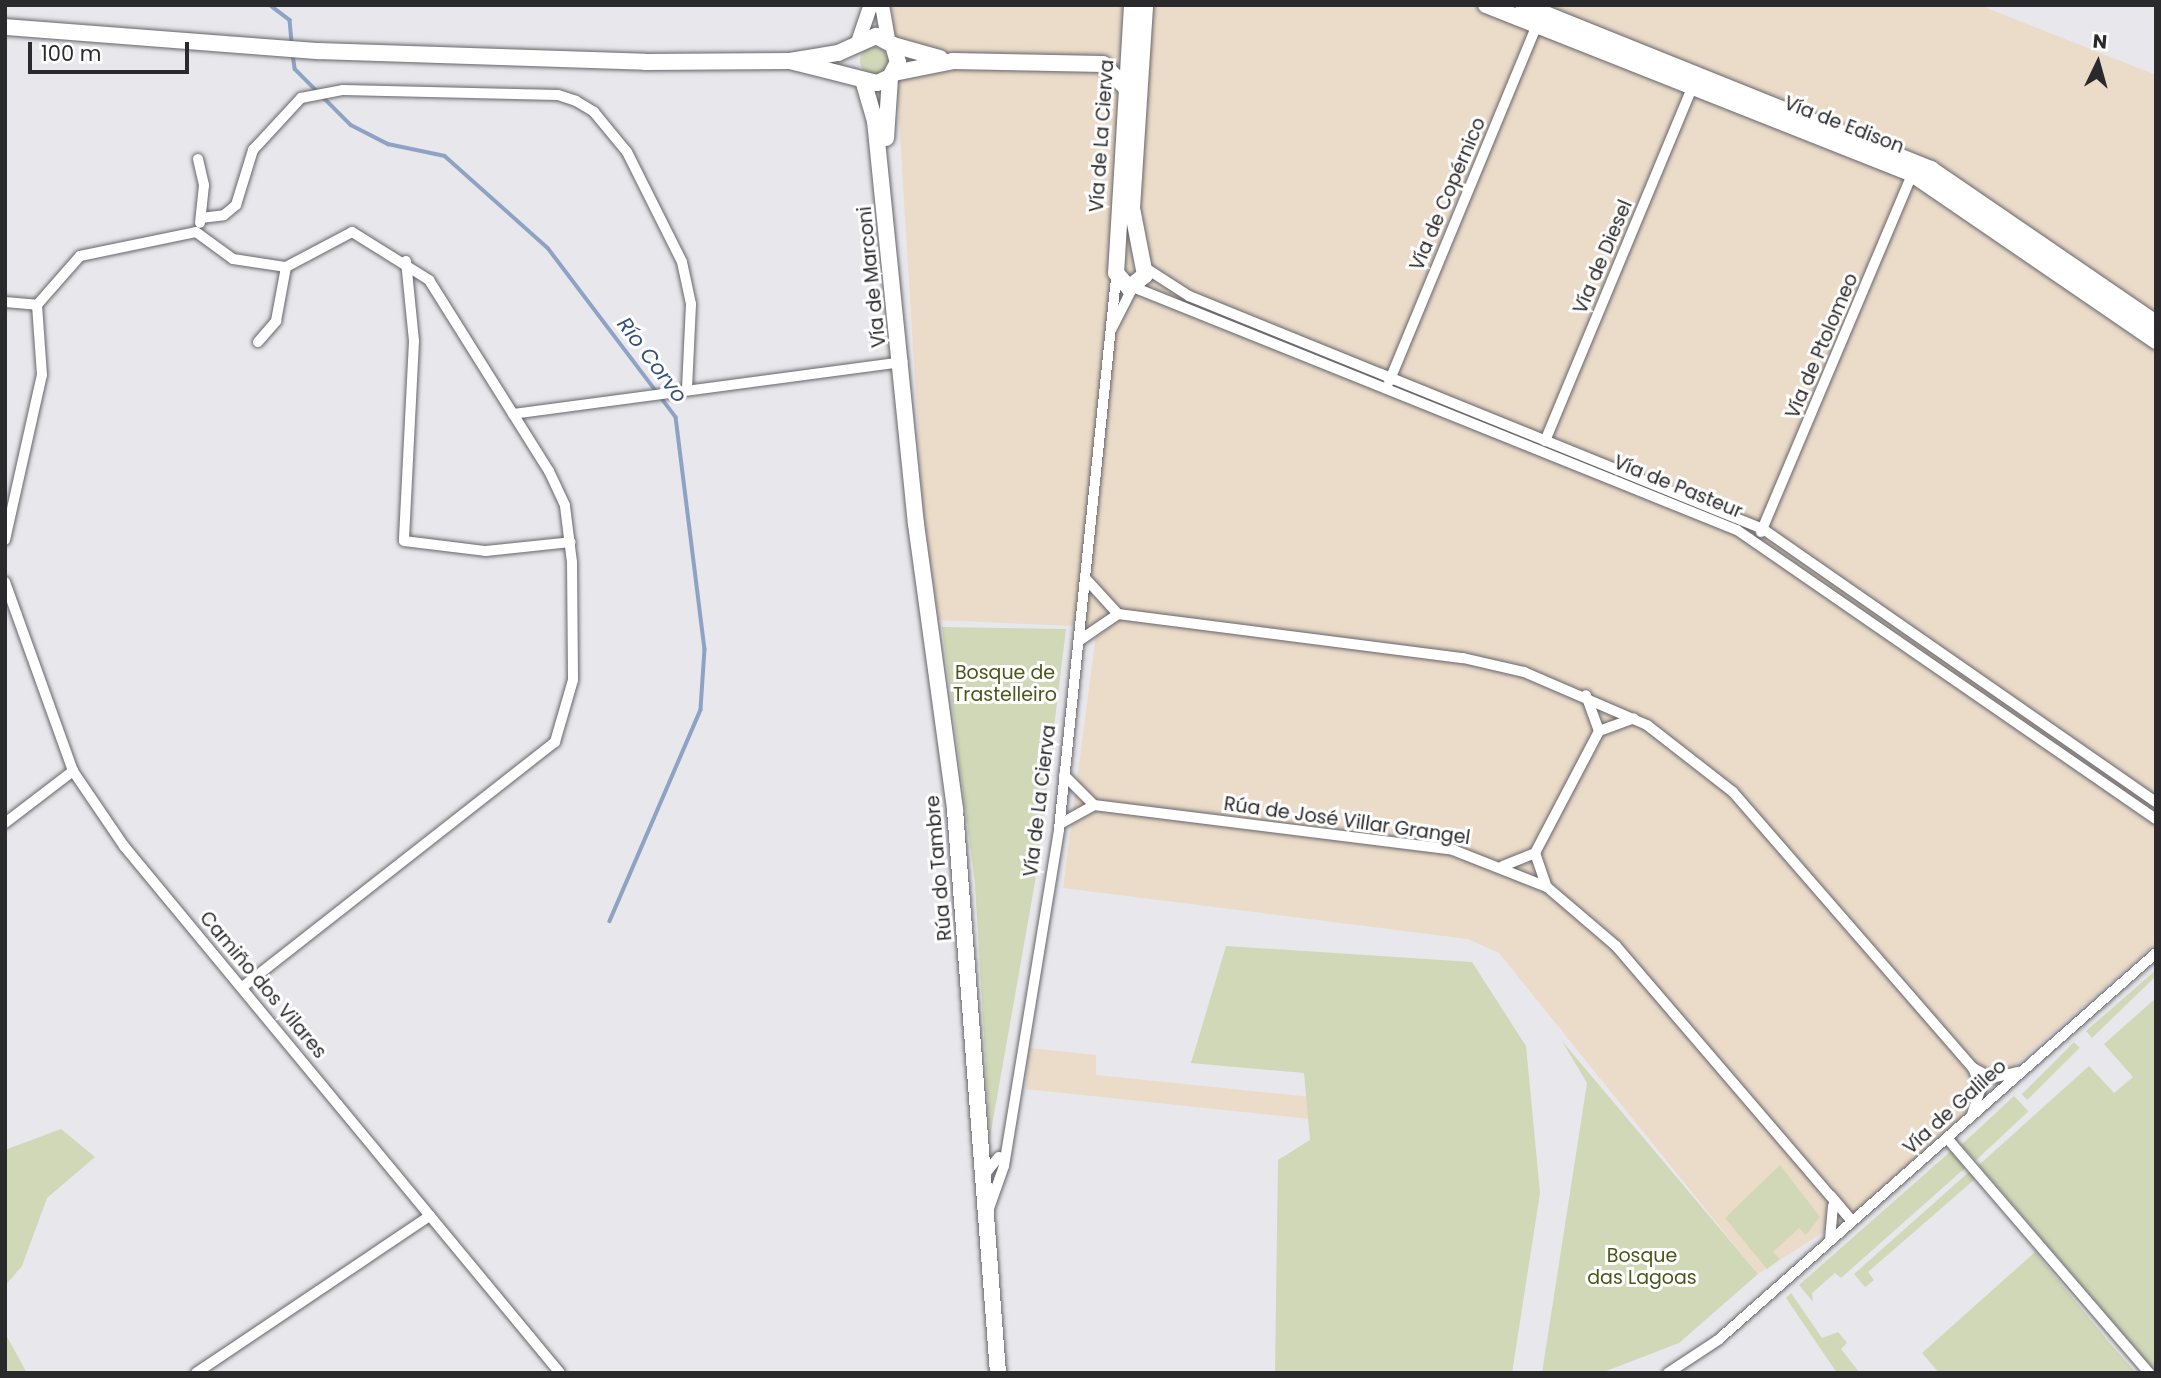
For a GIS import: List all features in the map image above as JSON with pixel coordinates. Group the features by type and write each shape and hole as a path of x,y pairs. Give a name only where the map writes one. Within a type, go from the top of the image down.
{"main road":[{"name":"Vía de La Cierva","path":"1116,273 1132,5"},
{"name":"Vía de La Cierva","path":"1140,263 1132,208 1145,5"},
{"name":"Vía de Edison","path":"1486,5 1539,19 1914,168 2156,323"},
{"name":"Vía de Edison","path":"1523,5 1539,19"},
{"path":"5,27 318,51 790,61 860,78 892,75 953,61 1103,64 1129,43"},
{"path":"790,61 857,44 876,36 890,43 953,61"},
{"path":"890,43 892,75"},
{"path":"857,44 851,64 860,78"},
{"path":"1103,64 1126,89"},
{"name":"Vía de Marconi","path":"883,186 892,75"},
{"name":"Vía de Marconi","path":"860,78 874,110 903,362"},
{"name":"Vía de Edison","path":"1914,168 2156,341"},
{"path":"1127,259 1140,263 1145,275 1133,287 1116,273 1127,259"},
{"name":"Rúa do Tambre","path":"903,362 916,524 955,810 991,1166 987,1214 998,1373"}],"street":[{"path":"857,44 871,5"},
{"path":"882,5 890,43"},
{"name":"Vía de Copérnico","path":"1387,388 1539,19"},
{"name":"Vía de Diesel","path":"1542,451 1695,82"},
{"path":"201,218 224,215 236,205 253,150 301,98 328,92 558,95 594,112 627,152 682,262 691,304 687,389"},
{"path":"196,232 201,218 198,159"},
{"name":"Vía de Ptolomeo","path":"1756,541 1914,168"},
{"path":"5,540 42,376 37,305 80,256 196,232 233,259 286,267 345,232 361,234 406,261 447,304 565,506 571,542 573,680 555,742 242,986"},
{"path":"406,261 414,341 404,541 486,551 571,542"},
{"name":"Vía de Pasteur","path":"1140,263 1189,296 1547,438 1763,529 2156,802"},
{"path":"258,342 276,321 286,267"},
{"name":"Vía de La Cierva","path":"987,1214 1002,1175 991,1166 1060,824 1084,610 1116,273"},
{"name":"Vía de Pasteur","path":"1133,287 1542,451 1756,541 2156,819"},
{"name":"Vía de La Cierva","path":"1111,330 1133,287"},
{"path":"5,302 37,305"},
{"path":"513,414 903,362"},
{"path":"1087,580 1111,613"},
{"name":"Camiño dos Vilares","path":"5,582 73,771 124,846 560,1373"},
{"path":"1084,610 1463,658 1586,695 1634,718 1733,792 1973,1068 1988,1100"},
{"path":"1080,639 1111,613"},
{"path":"1586,695 1601,727"},
{"path":"1523,875 1611,706"},
{"path":"1601,727 1634,718"},
{"path":"5,823 73,771"},
{"path":"1060,824 1089,805 1065,775"},
{"name":"Rúa de José Villar Grangel","path":"1062,802 1453,850 1503,866 1547,887 1616,946 1852,1221"},
{"path":"1503,866 1533,857"},
{"path":"1533,857 1547,887"},
{"name":"Vía de Galileo","path":"1668,1373 1703,1352 2156,953"},
{"path":"1973,1068 2004,1087"},
{"path":"1972,1115 1981,1087 1992,1078 2021,1071"},
{"path":"1947,1138 2149,1373"},
{"path":"991,1166 1002,1175"},
{"path":"1830,1240 1831,1196 1872,1204"},
{"path":"196,1373 430,1216"}],"shaded area":[{"path":"892,5 1979,5 2156,75 2156,943 1996,1082 1888,1191 1758,1274 1499,953 1468,939 1063,888 1097,627 939,620 923,510"},
{"path":"1029,1048 1096,1055 1096,1075 1311,1097 1310,1119 1026,1089"}],"green space":[{"path":"874,47 884,51 888,61 884,71 874,75 864,71 860,61 864,51"},
{"name":"Bosque de Trastelleiro","path":"942,627 1066,629 1035,882 990,1137 975,884"},
{"path":"1226,946 1472,962 1526,1046 1540,1193 1512,1373 1275,1373 1278,1160 1310,1140 1304,1073 1191,1063"},
{"path":"2156,970 2156,976 2092,1038 2086,1031"},
{"path":"2156,998 2156,1372 1979,1165 2089,1066 2114,1093 2133,1077 2104,1044"},
{"name":"Bosque das Lagoas","path":"1562,1041 1758,1274 1679,1343 1601,1373 1542,1373 1587,1083"},
{"path":"2074,1042 2080,1048 2027,1100 2022,1094"},
{"path":"2014,1096 2028,1111 1976,1160 1961,1145"},
{"path":"61,1129 95,1157 47,1198 22,1266 5,1286 5,1150"},
{"path":"1951,1151 1965,1168 1841,1278 1835,1273 1812,1293 1813,1302 1799,1285"},
{"path":"1780,1165 1820,1217 1806,1235 1799,1228 1773,1252 1780,1259 1767,1269 1725,1218"},
{"path":"1969,1172 1975,1179 1868,1272 1874,1280 1865,1287 1854,1274"},
{"path":"2035,1252 2136,1373 1939,1373 1922,1353"},
{"path":"1791,1293 1822,1338 1838,1332 1847,1343 1841,1349 1860,1373 1837,1373 1786,1298"},
{"path":"5,1333 27,1373 5,1373"}],"waterway":[{"name":"Río Corvo","path":"270,5 290,20 292,43"},
{"name":"Río Corvo","path":"293,54 295,69 318,92"},
{"name":"Río Corvo","path":"324,98 351,125 388,144 445,156 548,248 676,417 705,649 701,710 610,921"}]}
